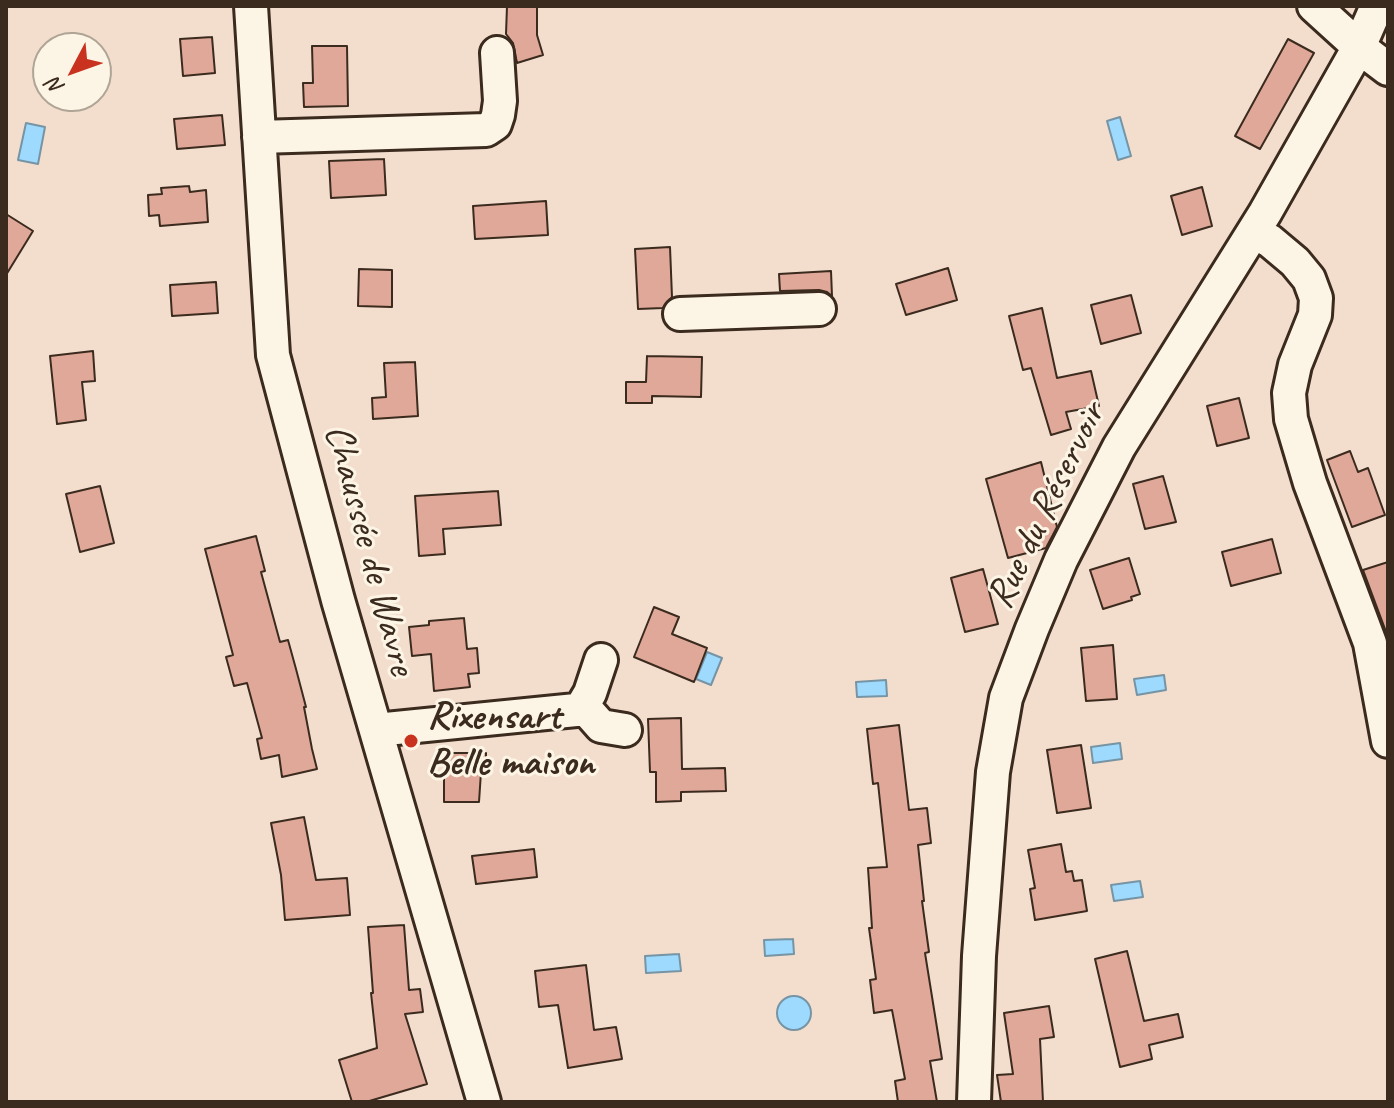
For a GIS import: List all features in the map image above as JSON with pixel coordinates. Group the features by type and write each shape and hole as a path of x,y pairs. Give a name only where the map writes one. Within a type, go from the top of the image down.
{"street":[{"name":"Chaussée de Wavre","path":"251,6 273,355 338,600 484,1102"},
{"path":"1314,6 1388,69"},
{"name":"Rue du Réservoir","path":"974,1102 979,956 993,772 1006,698 1061,560 1119,447 1254,232 1359,47 1377,6"},
{"path":"259,137 486,130 495,124 498,115 497,53"},
{"path":"1254,232 1295,262 1309,279 1316,298 1315,315 1295,365 1289,393 1291,419 1310,483 1370,643 1388,741"},
{"path":"680,314 819,309"},
{"path":"580,710 590,693 601,660"},
{"path":"376,730 586,709 601,726 625,730"}],"water":[{"path":"1120,117 1131,156 1118,160 1107,121"},
{"path":"26,123 45,127 38,164 18,160"},
{"path":"707,652 722,658 711,685 696,679"},
{"path":"1164,675 1166,690 1137,695 1134,679"},
{"path":"886,680 887,696 857,697 856,682"},
{"path":"1120,743 1122,759 1093,763 1091,747"},
{"path":"1140,881 1143,897 1114,901 1111,885"},
{"path":"793,939 794,954 765,956 764,940"},
{"path":"679,954 681,971 646,973 645,956"},
{"path":"794,996 806,1001 811,1013 806,1025 794,1030 782,1025 777,1013 782,1001"}],"building":[{"path":"507,6 537,6 537,35 543,55 517,63 513,43 506,34"},
{"path":"212,37 215,73 183,76 180,39"},
{"path":"1288,39 1314,53 1260,149 1235,136"},
{"path":"312,46 347,46 348,106 304,107 303,83 313,83"},
{"path":"222,115 225,145 177,149 174,119"},
{"path":"384,159 386,195 331,198 329,161"},
{"path":"189,186 190,192 206,190 208,222 160,226 159,215 149,216 148,195 162,194 161,188"},
{"path":"1202,187 1212,226 1182,235 1171,196"},
{"path":"546,201 548,235 475,239 473,206"},
{"path":"6,214 33,231 6,275"},
{"path":"670,247 672,297 663,308 638,309 635,249"},
{"path":"948,268 957,300 906,315 896,284"},
{"path":"359,269 392,270 392,307 358,306"},
{"path":"831,271 832,296 819,290 780,291 779,274"},
{"path":"216,282 218,313 172,316 170,285"},
{"path":"1131,295 1141,333 1101,344 1091,305"},
{"path":"1042,308 1057,378 1091,371 1099,406 1066,412 1071,429 1051,435 1031,368 1023,370 1009,316"},
{"path":"93,351 95,381 82,382 86,420 57,424 50,356"},
{"path":"647,356 702,357 701,397 652,396 652,403 626,403 626,382 646,382"},
{"path":"415,362 418,416 373,419 372,398 386,397 384,363"},
{"path":"1239,398 1249,438 1217,446 1207,406"},
{"path":"1350,451 1358,472 1368,468 1385,515 1352,527 1327,460"},
{"path":"1041,462 1057,527 1046,548 1008,558 986,479"},
{"path":"1163,476 1176,522 1145,529 1133,484"},
{"path":"100,486 114,543 80,552 66,494"},
{"path":"498,491 501,525 443,529 445,554 419,556 415,496"},
{"path":"256,536 265,571 261,572 280,642 288,640 306,707 317,769 282,777 279,755 261,759 257,739 262,738 247,683 234,686 226,657 233,655 205,549"},
{"path":"1272,539 1281,573 1231,586 1222,552"},
{"path":"1129,558 1140,594 1131,597 1132,600 1103,609 1090,570"},
{"path":"1388,562 1388,637 1363,570"},
{"path":"983,569 998,624 965,632 951,578"},
{"path":"654,607 679,617 672,634 707,648 694,682 634,657"},
{"path":"464,618 467,649 477,648 479,673 468,674 470,687 434,691 431,654 412,656 409,627 429,625 429,621"},
{"path":"1113,645 1117,699 1086,701 1081,648"},
{"path":"681,718 682,769 725,768 726,791 681,792 681,801 656,802 656,772 650,772 648,719"},
{"path":"899,725 909,810 927,808 931,843 918,845 929,952 925,953 942,1059 930,1061 937,1102 898,1102 895,1081 905,1079 892,1010 874,1013 870,980 876,979 869,928 872,928 868,868 887,867 878,783 873,784 867,729"},
{"path":"1081,745 1091,808 1057,813 1047,750"},
{"path":"448,753 486,753 486,772 481,772 479,802 444,802"},
{"path":"304,817 316,880 347,878 350,915 285,920 281,875 271,823"},
{"path":"1061,844 1066,872 1072,871 1074,881 1082,880 1087,911 1035,920 1030,889 1035,888 1028,850"},
{"path":"534,849 537,877 476,884 472,856"},
{"path":"404,925 409,990 420,989 423,1012 405,1014 427,1084 366,1102 352,1102 339,1060 377,1048 368,927"},
{"path":"1127,951 1144,1021 1178,1014 1183,1037 1149,1045 1152,1059 1120,1067 1095,959"},
{"path":"586,965 594,1030 616,1027 622,1059 568,1068 558,1005 539,1007 535,971"},
{"path":"1049,1006 1054,1037 1040,1039 1043,1102 1001,1102 997,1075 1013,1074 1004,1013"}],"place":[{"name":"Rixensart Belle maison","path":"411,741"}]}
